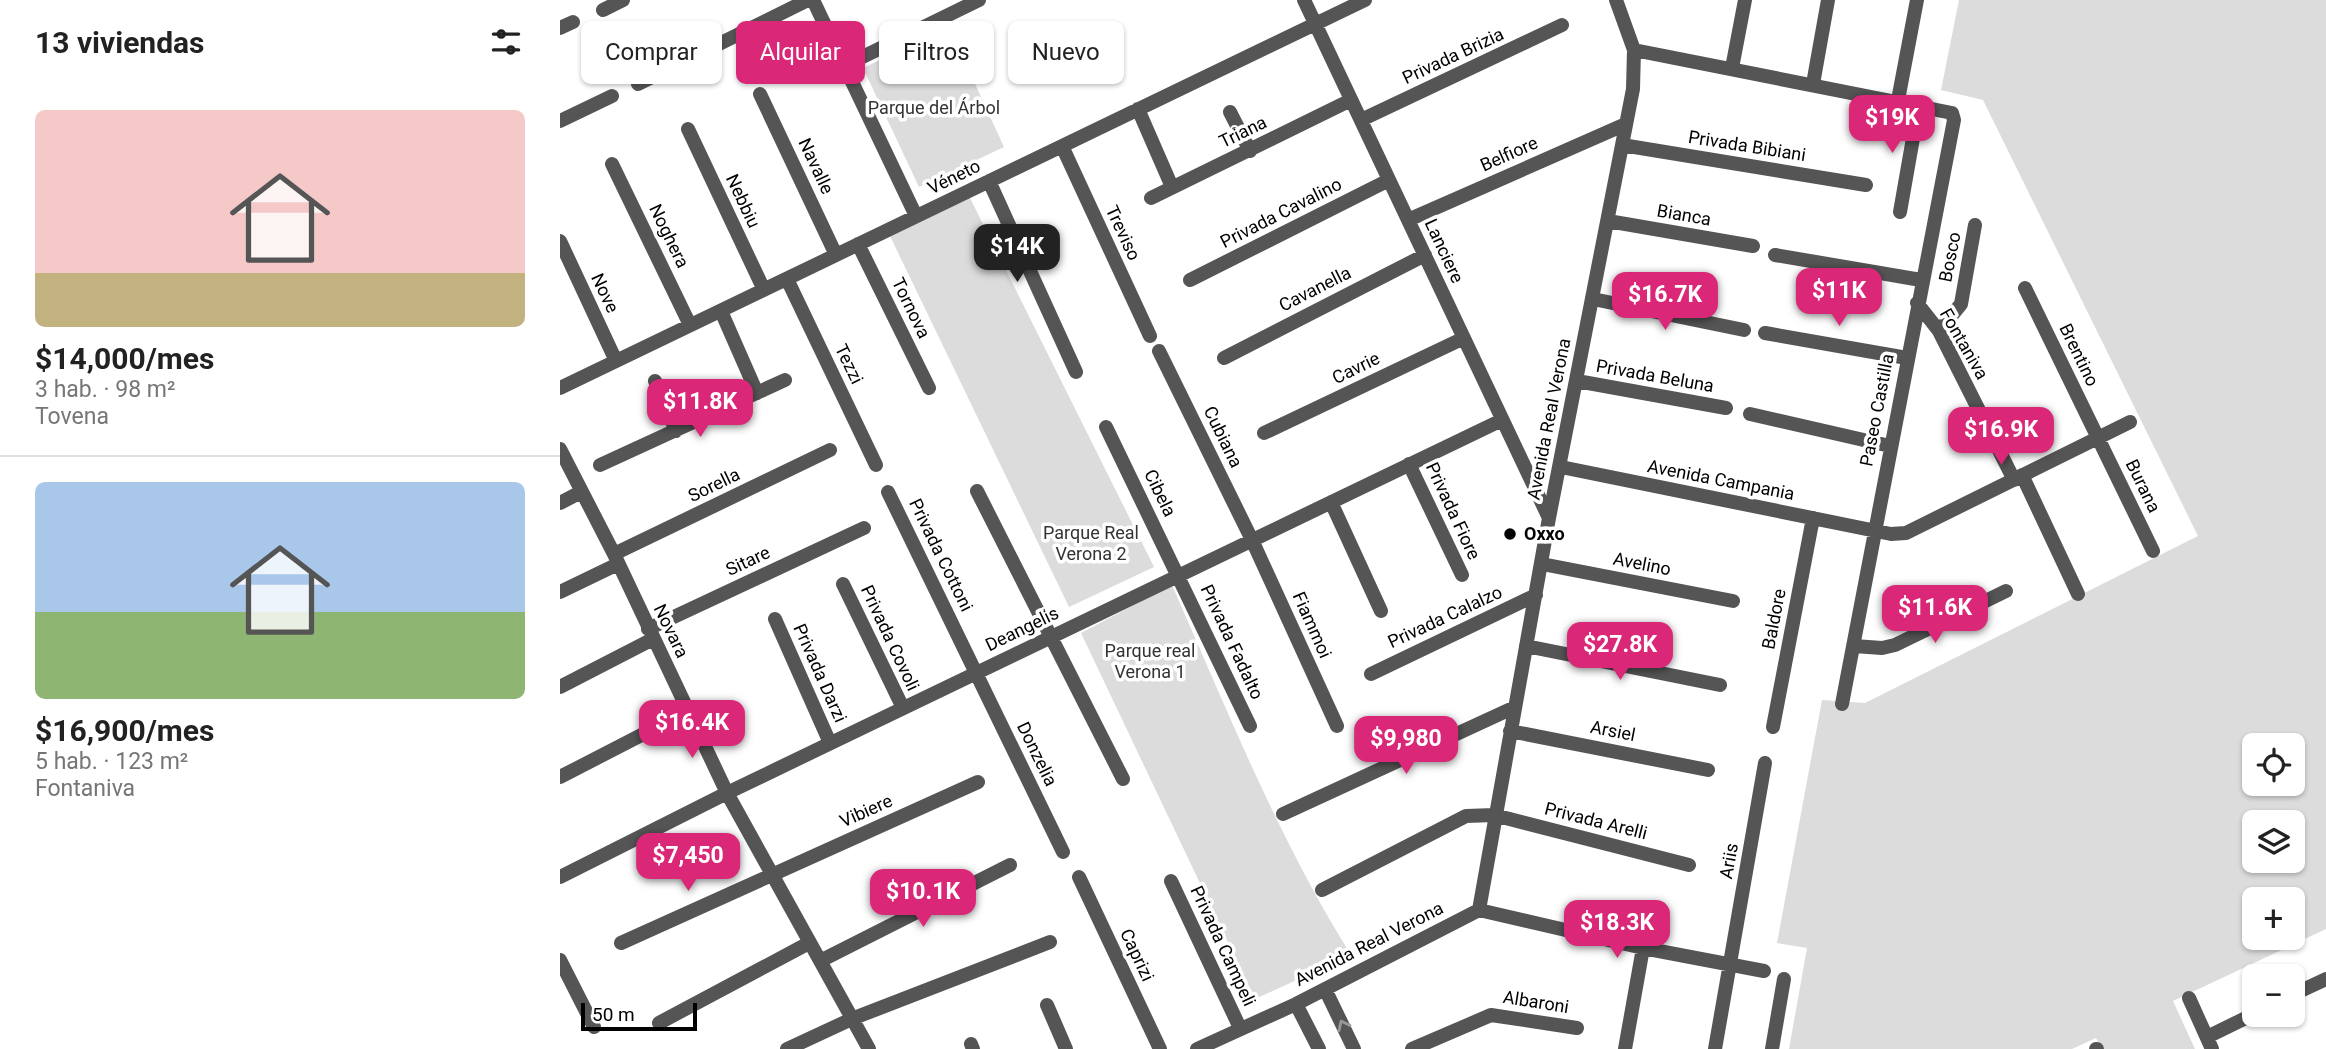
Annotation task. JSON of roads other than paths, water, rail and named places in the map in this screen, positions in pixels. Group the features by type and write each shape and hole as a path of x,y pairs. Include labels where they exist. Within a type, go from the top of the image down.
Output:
{"street":[{"path":"603,10 623,0"},
{"path":"722,43 810,0 821,21"},
{"path":"865,56 979,0"},
{"name":"Lanciere","path":"1304,0 1549,518"},
{"name":"Véneto","path":"560,388 1365,0"},
{"name":"Avenida Real Verona","path":"1197,1049 1325,989 1479,909 1549,518 1633,89 1634,50 1616,0"},
{"path":"1732,68 1745,0"},
{"path":"1813,84 1829,0"},
{"path":"1898,100 1917,0"},
{"name":"Privada Brizia","path":"1361,120 1562,25"},
{"name":"Paseo Castilla","path":"1634,50 1919,104 1952,113 1954,120 1921,280 1842,704"},
{"path":"853,84 916,216"},
{"name":"Navalle","path":"760,94 836,255"},
{"path":"560,121 612,96"},
{"name":"Triana","path":"1151,198 1351,100"},
{"path":"1900,212 1919,104"},
{"path":"1138,110 1172,187"},
{"path":"1230,112 1250,150"},
{"name":"Belfiore","path":"1408,220 1626,124"},
{"name":"Nebbiu","path":"688,129 764,290"},
{"name":"Privada Bibiani","path":"1622,145 1866,185"},
{"name":"Treviso","path":"1062,146 1150,336"},
{"name":"Noghera","path":"612,164 690,325"},
{"name":"Privada Cavalino","path":"1190,281 1389,180"},
{"path":"989,181 1076,372"},
{"name":"Bianca","path":"1608,221 1753,246"},
{"name":"Bosco","path":"1939,331 1961,304 1975,225"},
{"name":"Nove","path":"560,241 616,361"},
{"name":"Tornova","path":"858,244 929,388"},
{"name":"Cavanella","path":"1224,358 1425,255"},
{"path":"1774,255 1921,280"},
{"name":"Tezzi","path":"786,279 876,465"},
{"name":"Brentino","path":"2025,288 2098,438"},
{"path":"1593,299 1744,330"},
{"name":"Fontaniva","path":"1917,303 1939,331 2078,594"},
{"path":"721,310 757,393"},
{"path":"1765,333 1907,358"},
{"name":"Cavrie","path":"1265,433 1464,338"},
{"name":"Cubiana","path":"1159,351 1252,540"},
{"path":"600,466 785,380"},
{"path":"655,381 676,431"},
{"name":"Privada Beluna","path":"1577,381 1726,408"},
{"path":"1750,414 1890,446"},
{"name":"Deangelis","path":"560,877 727,793 1502,419"},
{"name":"Avenida Campania","path":"1561,467 1874,531 1906,533 2130,422"},
{"name":"Cibela","path":"1106,428 1179,575"},
{"name":"Burana","path":"2098,438 2153,551"},
{"name":"Novara","path":"560,449 616,559 727,793 770,875 854,1018 869,1049"},
{"name":"Sorella","path":"560,592 616,559 830,450"},
{"name":"Privada Fiore","path":"1409,464 1462,575"},
{"path":"977,491 1124,779"},
{"path":"560,503 581,492"},
{"name":"Privada Cottoni","path":"888,492 977,672"},
{"path":"1331,502 1381,611"},
{"name":"Baldore","path":"1773,727 1813,518"},
{"name":"Sitare","path":"560,687 650,634 864,528"},
{"name":"Fiammoi","path":"1252,540 1337,726"},
{"name":"Avelino","path":"1542,564 1734,601"},
{"name":"Privada Fadalto","path":"1179,575 1251,726"},
{"name":"Privada Covoli","path":"844,584 903,708"},
{"path":"1854,646 1882,648 1895,645 2006,590"},
{"name":"Privada Calalzo","path":"1371,674 1536,595"},
{"name":"Privada Darzi","path":"775,619 830,743"},
{"path":"1526,646 1720,685"},
{"name":"Donzelia","path":"977,672 1063,852"},
{"path":"1283,814 1514,707"},
{"path":"560,777 688,710"},
{"name":"Arsiel","path":"1510,731 1708,770"},
{"name":"Ariis","path":"1715,1049 1765,763"},
{"name":"Vibiere","path":"621,943 978,782"},
{"path":"1322,890 1465,816 1494,815"},
{"name":"Privada Arelli","path":"1494,815 1689,865"},
{"path":"820,961 1010,865"},
{"name":"Caprizi","path":"1079,877 1160,1049"},
{"name":"Privada Campeli","path":"1171,881 1240,1028"},
{"path":"1479,909 1643,948 1764,971"},
{"path":"787,1049 854,1018 1050,942"},
{"path":"659,1023 809,943"},
{"path":"1625,1049 1643,948"},
{"path":"560,960 594,1027"},
{"path":"1772,1049 1784,979"},
{"path":"2305,989 2326,979"},
{"path":"1325,989 1354,1049"},
{"path":"2189,998 2210,1043 2242,1022"},
{"path":"1296,1003 1319,1049"},
{"path":"1047,1005 1066,1049"},
{"name":"Albaroni","path":"1412,1049 1491,1015 1577,1028"}],"place":[{"name":"Oxxo","path":"1510,534"}],"park label":[{"name":"Parque del Árbol","path":"934,108"},
{"name":"Parque Real Verona 2","path":"1091,543"},
{"name":"Parque real Verona 1","path":"1150,661"}]}
